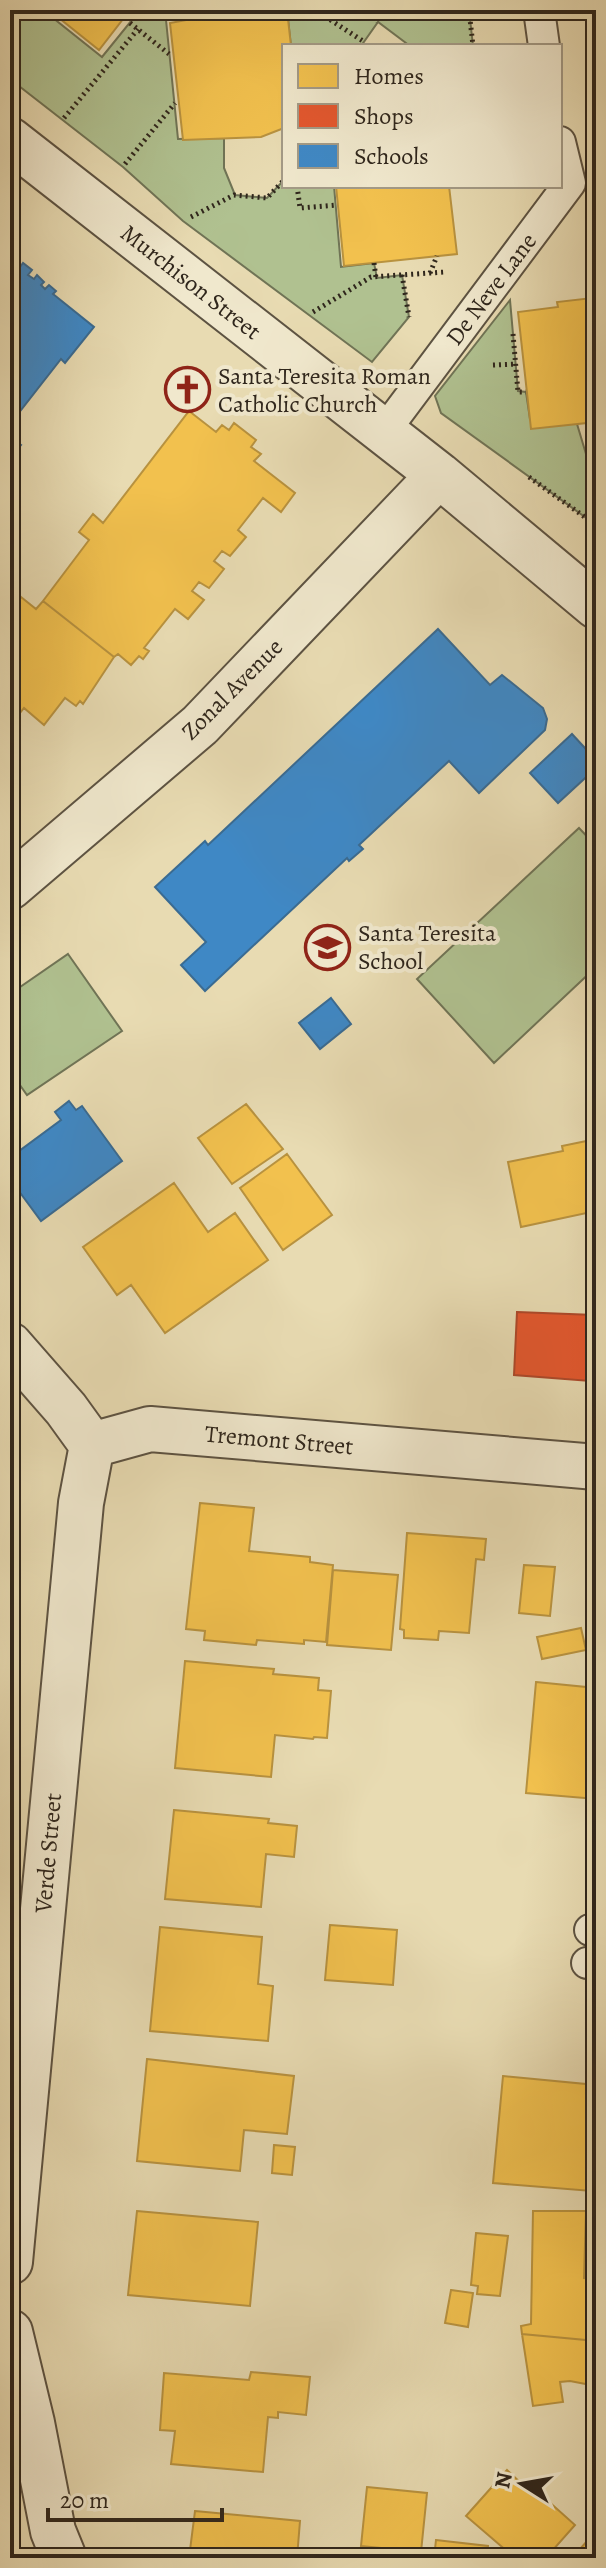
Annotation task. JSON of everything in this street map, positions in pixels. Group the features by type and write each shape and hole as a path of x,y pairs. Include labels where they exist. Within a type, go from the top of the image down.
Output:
{"street":[{"name":"Murchison Street","path":"10,140 439,475 596,606"},
{"name":"Zonal Avenue","path":"10,887 200,725 439,475"},
{"path":"10,1345 66,1409 92,1445"},
{"name":"Tremont Street","path":"92,1445 150,1429 596,1467"},
{"name":"Verde Street","path":"10,2262 81,1503 92,1445"},
{"path":"10,2332 53,2531 64,2558"}],"lane":[{"path":"539,10 544,44"},
{"name":"De Neve Lane","path":"383,433 583,185 562,146"}],"path":[{"path":"315,10 363,41"},
{"path":"376,10 378,22"},
{"path":"469,10 473,44"},
{"path":"130,23 169,54"},
{"path":"62,120 138,29"},
{"path":"123,167 175,103"},
{"path":"183,221 234,195 267,198 282,182"},
{"path":"297,188 300,208 337,205"},
{"path":"430,273 437,256"},
{"path":"374,263 376,278"},
{"path":"309,314 371,277 446,272"},
{"path":"402,275 409,317"}],"green space":[{"path":"10,10 43,10 102,57 140,10 208,10 208,16 166,20 178,139 224,138 224,168 235,195 267,198 282,182 282,188 334,188 341,267 374,263 377,278 402,275 409,317 372,362 183,221 123,167 10,79"},
{"path":"287,10 469,10 473,44 407,44 378,22 362,44 291,44"},
{"path":"510,300 518,391 526,392 530,419 577,424 586,454 596,453 596,525 441,413 435,396"},
{"path":"579,828 596,846 596,967 494,1063 417,979"},
{"path":"68,954 122,1031 27,1095 10,1071 10,994"}],"building: Homes":[{"path":"49,10 130,10 99,50"},
{"path":"287,10 291,44 282,44 282,129 261,137 183,140 170,23 208,16"},
{"path":"336,188 449,188 457,254 344,266"},
{"path":"592,298 596,303 596,422 531,429 518,312 558,307 557,302"},
{"path":"189,411 216,432 222,425 229,430 234,423 256,440 251,447 261,454 254,461 295,493 281,512 263,498 238,530 246,537 230,556 222,551 214,561 224,569 209,588 199,582 192,591 204,600 188,619 175,609 144,648 149,651 143,659 139,656 131,665 118,654 114,657 43,601 89,540 79,532 93,514 103,523"},
{"path":"21,597 36,609 43,601 114,657 83,704 80,701 76,706 65,698 44,725 24,708 16,718 10,714 10,599 17,602"},
{"path":"246,1104 283,1149 232,1184 198,1138"},
{"path":"596,1139 596,1211 521,1227 508,1162 563,1151 562,1146"},
{"path":"287,1154 332,1215 283,1250 240,1188"},
{"path":"174,1183 208,1232 235,1213 268,1260 165,1333 131,1285 117,1295 83,1247"},
{"path":"200,1503 254,1508 249,1551 310,1557 310,1562 333,1565 326,1642 304,1640 304,1644 257,1640 256,1645 204,1640 205,1631 186,1629"},
{"path":"407,1533 486,1539 484,1560 476,1559 469,1633 439,1631 438,1640 404,1638 404,1630 400,1629"},
{"path":"524,1565 555,1567 550,1616 519,1613"},
{"path":"333,1570 398,1575 391,1650 327,1645"},
{"path":"581,1628 586,1650 542,1659 537,1637"},
{"path":"185,1661 274,1669 273,1674 319,1678 318,1690 331,1691 327,1738 275,1735 271,1777 175,1768"},
{"path":"536,1682 596,1688 596,1799 526,1793"},
{"path":"174,1810 269,1819 268,1823 297,1826 294,1857 266,1854 261,1907 165,1899"},
{"path":"330,1925 397,1930 393,1985 325,1980"},
{"path":"160,1927 262,1937 258,1984 273,1986 268,2041 150,2031"},
{"path":"147,2059 294,2076 287,2134 244,2130 240,2171 137,2161"},
{"path":"503,2076 596,2085 596,2185 592,2191 493,2183"},
{"path":"274,2145 295,2147 292,2175 272,2173"},
{"path":"137,2211 258,2222 250,2306 128,2295"},
{"path":"533,2211 586,2211 584,2278 596,2279 596,2341 522,2334 521,2326 531,2324"},
{"path":"476,2233 508,2236 500,2296 477,2294 478,2286 471,2285"},
{"path":"590,2239 596,2240 596,2269 587,2267"},
{"path":"451,2290 473,2293 468,2327 445,2323"},
{"path":"522,2334 596,2341 596,2386 560,2382 563,2402 533,2406"},
{"path":"251,2372 310,2377 306,2415 278,2412 278,2418 268,2417 263,2472 171,2464 175,2431 160,2430 164,2373 249,2380"},
{"path":"507,2470 525,2487 528,2483 575,2525 552,2551 560,2558 515,2558 466,2516"},
{"path":"367,2487 427,2493 421,2552 361,2546"},
{"path":"195,2511 300,2521 297,2558 189,2558"},
{"path":"596,2531 596,2558 572,2558"},
{"path":"436,2540 488,2546 487,2558 434,2558"}],"building: Shops":[{"path":"517,1312 594,1315 596,1362 592,1362 590,1381 514,1375"}],"building: Schools":[{"path":"10,260 20,267 23,263 32,270 28,275 34,279 37,275 44,282 41,285 45,289 49,285 56,291 53,294 94,327 65,363 61,359 10,424"},
{"path":"10,437 21,445 10,459"},
{"path":"438,629 490,685 502,675 543,708 547,719 545,730 479,793 449,761 359,845 363,849 349,861 347,858 205,991 181,965 206,942 155,887 205,841 208,845"},
{"path":"572,734 596,760 596,768 558,803 530,773"},
{"path":"331,998 351,1024 320,1049 299,1023"},
{"path":"69,1101 76,1110 82,1106 122,1161 41,1221 10,1179 10,1145 13,1143 19,1151 61,1120 55,1112"}],"place":[{"name":"Santa Teresita Roman Catholic Church","path":"187,390"},
{"name":"Santa Teresita School","path":"327,947"}]}
